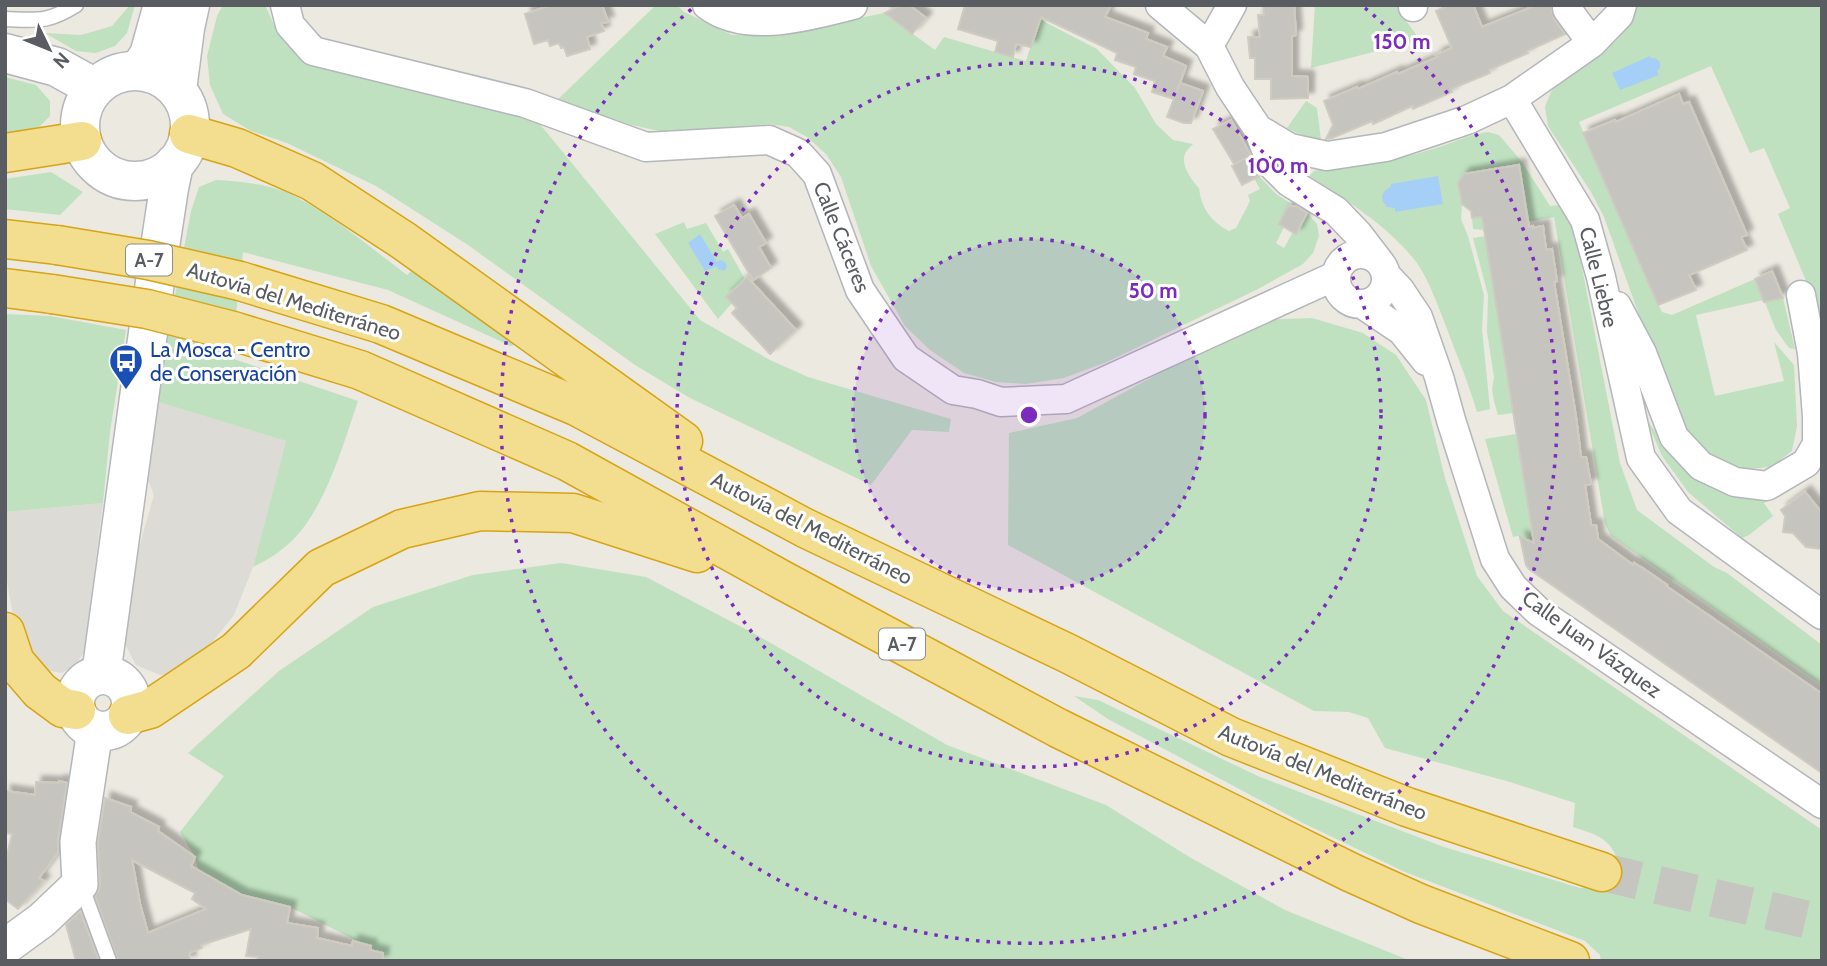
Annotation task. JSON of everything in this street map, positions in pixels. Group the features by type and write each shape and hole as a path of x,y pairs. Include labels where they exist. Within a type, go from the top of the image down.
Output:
{"highway":[{"path":"5,153 82,141"},
{"path":"182,149 237,148 312,181 404,241 805,528"},
{"name":"Autovía del Mediterráneo","path":"5,239 148,260 240,281 381,324 576,406 805,528 1069,654 1231,737 1407,807 1602,872"},
{"name":"A-7","path":"5,288 147,309 233,331 360,370 567,461 1058,728 1352,873 1421,904 1570,961"},
{"path":"5,632 15,662 40,691 63,708 100,718 150,709 236,651 321,568 402,529 480,511 573,513 782,580"}],"main road":[{"path":"151,5 155,79"},
{"path":"155,79 149,55 163,5"},
{"path":"155,79 167,58 173,5"},
{"path":"155,79 185,28 190,5"},
{"path":"5,53 57,67 95,88"},
{"path":"100,718 131,706 126,687 111,676 101,675 169,188 182,149 190,119 186,104 155,79 120,73 95,88 84,103 80,122 82,141 88,156 99,168 113,176 145,180 160,174 182,149"},
{"path":"113,176 132,198 158,260"}],"street":[{"name":"Calle Cáceres","path":"285,5 290,25 313,51 525,103 646,147 769,140 798,153 817,174 860,290 906,358 953,390 1001,402 1066,399 1337,271 1344,259 1351,255 1359,253 1376,257 1384,269"},
{"path":"707,5 733,19 762,21 798,19 853,5"},
{"path":"1160,5 1209,46 1230,87 1258,129 1272,165 1289,182 1336,211 1358,234 1384,269 1383,291 1370,303 1356,303 1339,292 1335,231 1318,201"},
{"path":"1209,46 1231,5"},
{"path":"1567,5 1567,9 1592,43"},
{"path":"1258,129 1290,148 1327,156 1386,147 1467,120 1512,99 1592,43 1619,15 1622,5"},
{"name":"Calle Liebre","path":"1512,99 1585,219 1601,277 1641,458 1679,511 1822,615"},
{"name":"Calle Juan Vázquez","path":"1384,269 1418,317 1495,559 1513,587 1539,612 1822,804"},
{"path":"1601,277 1642,353 1674,437 1701,466 1735,482 1767,486 1806,463 1816,444 1817,416 1812,354 1801,295"},
{"name":"Calle Cáceres","path":"1263,308 1333,302 1356,303"},
{"name":"Calle Juan Vázquez","path":"1356,303 1402,331 1439,377"},
{"path":"5,947 42,920 80,884 78,842 100,718"}],"lane":[{"path":"5,17 16,5"},
{"path":"5,17 47,20 76,5"},
{"path":"80,884 108,961"}],"shaded area":[{"path":"155,401 286,441 253,567 234,615 194,665 182,673 160,675 136,665 124,642 136,558 154,495 145,473"},
{"path":"103,503 84,653 73,667 61,673 47,670 35,659 14,622 5,569 5,512"}],"green space":[{"path":"130,5 135,5 127,33 115,46 96,53 76,51 45,33 81,35 112,26"},
{"path":"223,5 265,5 274,25 291,45 539,123 700,320 770,360 808,377 951,419 949,432 912,430 871,485 690,398 635,365 468,245 376,186 287,143 251,131 223,114 210,85 207,56 217,16"},
{"path":"656,5 677,5 684,12 732,35 783,34 884,13 935,50 944,37 1026,61 1039,19 1097,49 1135,88 1156,124 1173,140 1193,144 1185,154 1185,167 1199,188 1208,214 1217,223 1229,231 1236,228 1250,201 1248,195 1260,189 1254,178 1259,176 1276,194 1290,203 1279,224 1284,227 1276,243 1284,248 1307,213 1317,224 1319,236 1313,253 1303,264 1258,289 1107,362 1064,378 1026,384 996,382 964,373 930,350 905,326 871,266 841,177 826,154 807,137 789,127 769,124 664,132 632,125 556,101"},
{"path":"1315,5 1403,5 1404,18 1420,40 1311,68"},
{"path":"1638,5 1822,5 1822,338 1815,302 1778,214 1790,208 1764,148 1750,153 1711,66 1579,122 1662,312 1672,315 1755,279 1759,289 1776,299 1783,298 1795,349 1789,348 1776,330 1764,300 1696,315 1715,396 1784,381 1774,342 1794,365 1797,426 1792,451 1771,467 1748,469 1716,463 1677,421 1604,217 1548,126 1545,107 1551,92 1617,40 1630,24"},
{"path":"5,77 36,85 50,101 50,116 36,130 5,134"},
{"path":"1306,101 1317,108 1321,140 1287,128"},
{"path":"1488,132 1499,135 1522,162 1550,206 1559,205 1570,219 1577,242 1620,463 1637,510 1714,567 1727,573 1822,645 1822,685 1611,536 1605,524 1554,217 1484,230 1473,229 1472,218 1526,210 1519,165 1464,174 1458,183 1462,204 1461,219 1484,295 1482,329 1490,409 1477,412 1435,299 1417,263 1381,226 1309,176 1321,169 1365,165 1408,156"},
{"path":"51,172 83,192 60,215 5,209 5,179"},
{"path":"216,180 268,187 288,193 311,205 407,275 416,267 517,344 511,346 388,290 243,252 231,358 358,401 329,482 308,521 296,537 281,550 253,567 286,441 155,401 191,211 199,187"},
{"path":"684,222 687,229 706,223 723,252 728,249 750,288 726,297 732,303 718,319 655,234"},
{"path":"1485,236 1513,413 1498,415 1492,389 1494,377 1487,332 1488,295 1473,238"},
{"path":"5,314 50,316 126,330 110,432 103,503 5,512"},
{"path":"1312,318 1363,333 1396,355 1426,400 1445,478 1477,576 1503,611 1822,830 1822,961 1601,961 1600,955 1585,941 1405,872 1303,823 1108,719 1074,696 1098,700 1260,777 1444,847 1580,888 1604,883 1612,877 1619,865 1616,856 1608,843 1596,835 1573,827 1575,803 1385,748 1368,718 1349,712 1314,711 1008,545 1009,433 1077,418 1257,320"},
{"path":"1646,419 1677,460 1709,486 1746,494 1785,489 1764,503 1773,516 1742,538 1688,492 1662,456"},
{"path":"1516,434 1534,543 1518,536 1513,537 1485,439"},
{"path":"561,563 646,577 755,634 947,745 1106,805 1191,858 1285,910 1411,961 368,961 370,945 290,907 242,896 198,870 195,857 180,832 224,776 188,753 279,671 373,607 473,575"}],"water":[{"path":"1650,56 1660,62 1657,71 1659,75 1620,90 1612,73"},
{"path":"1438,176 1443,204 1395,212 1395,208 1387,207 1383,201 1383,193 1391,184"},
{"path":"700,234 717,262 725,262 727,267 724,271 716,266 705,271 688,243"}],"building":[{"path":"552,5 602,5 608,22 601,23 604,31 587,37 590,49 567,56 564,47 561,48 559,43 550,46 548,40 534,44 525,14"},
{"path":"901,5 909,5 926,18 912,34 885,13"},
{"path":"965,5 1111,5 1105,17 1148,33 1146,39 1167,47 1163,56 1186,66 1174,99 1152,92 1155,81 1134,74 1136,67 1115,60 1117,53 1041,17 1031,47 1016,44 1013,57 995,52 998,41 958,29"},
{"path":"1263,5 1294,5 1296,35 1292,36 1292,76 1308,77 1308,98 1271,99 1271,79 1255,79 1255,58 1250,58 1248,37 1260,37 1258,15 1264,15"},
{"path":"1449,5 1473,5 1482,27 1537,5 1550,5 1554,19 1565,34 1489,70 1490,73 1451,89 1452,92 1373,124 1372,121 1326,139 1333,125 1324,101 1397,72 1398,74 1452,48 1436,11"},
{"path":"1180,83 1203,91 1191,123 1167,117"},
{"path":"1679,94 1683,104 1689,102 1747,235 1741,237 1747,250 1689,275 1696,290 1658,305 1583,133 1615,120 1616,122"},
{"path":"1231,120 1259,176 1242,185 1232,166 1246,158 1234,164 1213,129"},
{"path":"1519,165 1529,227 1543,226 1546,250 1552,249 1557,281 1554,282 1581,457 1586,457 1591,484 1585,485 1591,525 1596,525 1598,539 1633,565 1634,563 1644,569 1822,694 1822,773 1526,565 1520,537 1534,543 1482,217 1472,218 1471,211 1462,204 1458,183 1464,174"},
{"path":"734,205 742,218 749,214 766,243 759,247 771,268 753,280 715,216"},
{"path":"1288,206 1296,206 1307,213 1296,234 1279,224"},
{"path":"1772,271 1783,298 1764,302 1755,279"},
{"path":"747,277 796,330 770,354 732,313 737,308 726,297"},
{"path":"1805,492 1822,513 1822,549 1806,547 1793,533 1783,532 1785,516 1781,510"},
{"path":"36,782 67,783 58,852 39,878 44,881 18,909 5,899 5,864 12,834 5,833 5,791 35,795"},
{"path":"105,798 131,807 130,812 159,827 158,831 195,857 191,866 242,895 290,907 287,923 318,928 317,938 352,946 353,941 371,946 370,950 383,953 382,961 257,961 258,957 246,956 251,929 201,945 202,948 189,953 190,961 118,961 95,896 100,884 98,843","holes":["132,860 195,893 192,899 206,909 148,933"]},
{"path":"80,911 99,961 76,961 66,925"}],"tunnel":[{"path":"1602,872 1822,923"}],"place":[{"name":"La Mosca - Centro de Conservación","path":"126,391"}]}
